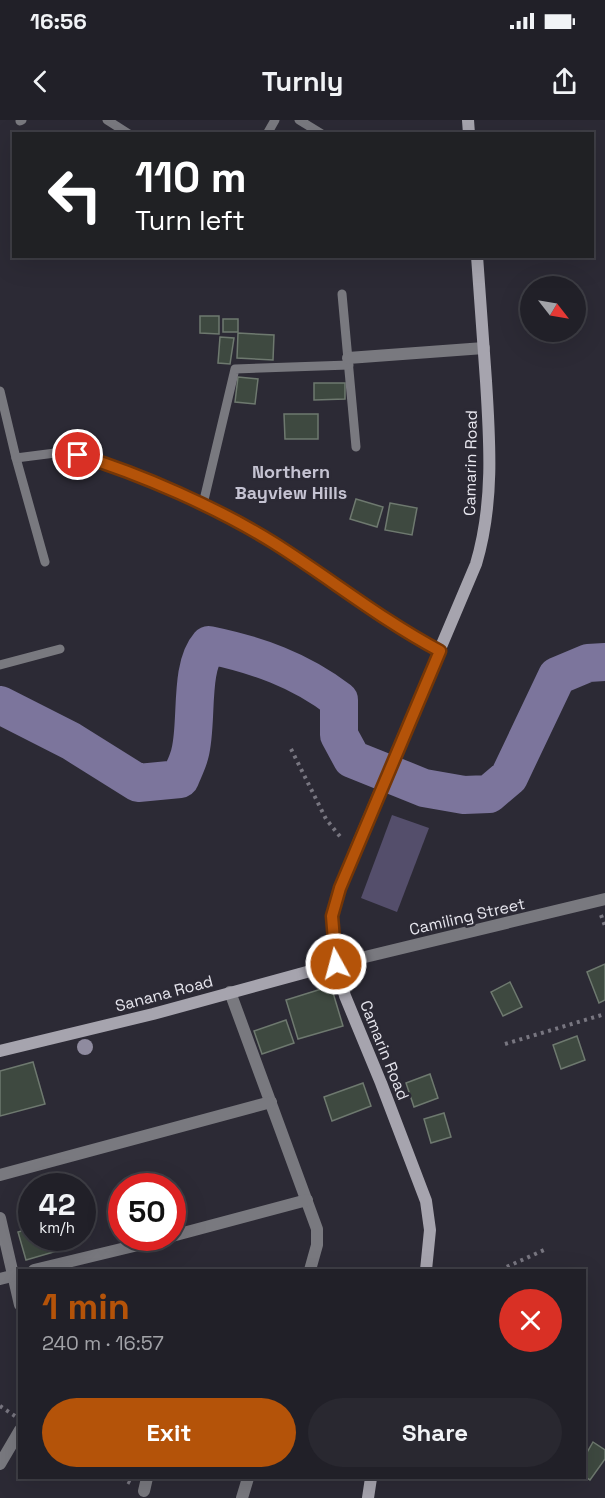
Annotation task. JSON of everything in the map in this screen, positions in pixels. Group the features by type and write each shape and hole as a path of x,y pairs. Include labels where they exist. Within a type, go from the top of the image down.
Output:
{"main road":[{"name":"Camarin Road","path":"426,1269 430,1230 426,1201 386,1094 345,996 336,964 332,916 355,850 476,564 486,524 490,445 477,258"},
{"name":"Sanana Road","path":"0,1051 153,1014 336,964"},
{"path":"368,1498 371,1479"}],"street":[{"path":"349,362 484,348"},
{"name":"Camiling Street","path":"336,964 605,899"},
{"path":"230,992 317,1229 317,1245 310,1269"},
{"path":"0,1175 271,1102"},
{"path":"186,1232 307,1200"},
{"path":"0,1218 18,1290"},
{"path":"37,1269 113,1251"},
{"path":"0,1279 16,1275"},
{"path":"0,1464 18,1433"},
{"path":"144,1491 147,1479"},
{"path":"242,1498 248,1479"}],"lane":[{"path":"106,120 126,132"},
{"path":"299,120 319,132"},
{"path":"342,294 356,447"},
{"path":"203,504 235,369 349,362"},
{"path":"0,391 45,562"},
{"path":"16,458 63,452 78,455 203,504 275,544 373,613 440,651"},
{"path":"0,665 60,649"}],"path":[{"path":"291,749 326,819 337,834 355,850"},
{"path":"505,1044 605,1014"},
{"path":"502,1269 544,1250"},
{"path":"0,1406 18,1418"}],"shaded area":[{"path":"392,815 429,828 397,912 361,898"}],"building":[{"path":"200,316 219,316 219,334 200,333"},
{"path":"223,319 238,319 238,332 223,332"},
{"path":"238,333 274,335 273,360 237,358"},
{"path":"220,337 234,338 230,364 218,363"},
{"path":"238,377 258,379 255,404 235,402"},
{"path":"314,383 345,383 345,399 314,400"},
{"path":"284,414 318,414 318,439 285,439"},
{"path":"356,499 383,507 377,527 350,519"},
{"path":"390,503 417,508 412,535 385,530"},
{"path":"605,964 605,1000 599,1003 587,972"},
{"path":"510,982 522,1007 503,1016 491,992"},
{"path":"331,986 343,1026 298,1039 286,1000"},
{"path":"286,1020 294,1043 262,1054 254,1031"},
{"path":"577,1036 585,1060 561,1069 553,1045"},
{"path":"33,1062 45,1104 0,1116 0,1071"},
{"path":"430,1074 438,1098 414,1107 406,1083"},
{"path":"363,1083 371,1106 332,1121 324,1097"},
{"path":"444,1113 451,1137 431,1143 424,1119"},
{"path":"23,1251 57,1251 26,1260"},
{"path":"593,1442 605,1450 605,1459 590,1480 586,1478 586,1454"}],"waterway":[{"path":"0,705 71,741 138,783 180,779 189,756 192,740 199,667 209,645 277,665 309,680 339,700 339,735 352,759 424,788 464,795 489,794 509,777 557,676 588,663 605,662"}],"district":[{"name":"Northern Bayview Hills","path":"291,482"}],"route":[{"path":"78,455 203,504 246,527 275,544 373,613 440,651 340,888 332,916 336,964"}]}
